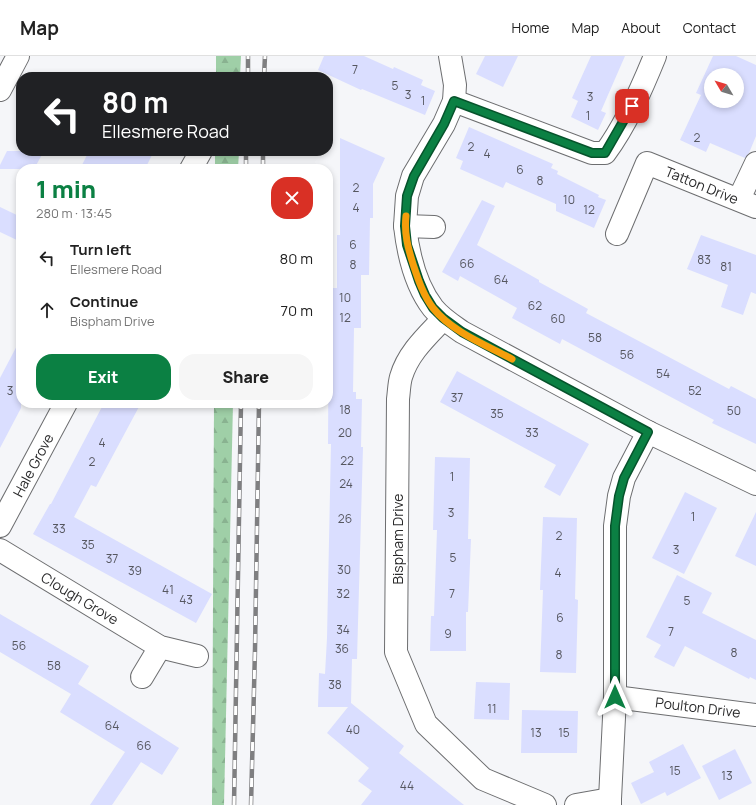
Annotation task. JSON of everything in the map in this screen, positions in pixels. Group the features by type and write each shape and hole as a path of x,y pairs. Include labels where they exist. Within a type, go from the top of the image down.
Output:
{"street":[{"path":"0,90 18,56"},
{"path":"450,56 455,85 454,101 444,124 414,176 407,196 405,226 407,245 419,281 433,308 443,318 462,332 648,432 756,484"},
{"path":"454,101 592,153 605,153 642,86 655,56"},
{"name":"Tatton Drive","path":"617,234 647,163 747,203"},
{"path":"747,203 756,163"},
{"path":"405,226 434,227"},
{"name":"Bispham Drive","path":"443,318 423,340 406,364 400,378 398,399 396,652 426,724 483,779 545,805"},
{"name":"Hale Grove","path":"0,526 63,408"},
{"path":"576,805 610,802 615,697 615,526 619,496 624,478 648,432"},
{"name":"Clough Grove","path":"0,550 160,647 198,656"},
{"path":"142,677 160,647"},
{"name":"Poulton Drive","path":"615,697 756,715"}],"green space":[{"path":"216,56 241,56 240,72 216,72"},
{"path":"215,156 239,156 238,164 215,164"},
{"path":"214,408 233,408 224,805 212,805"}],"building":[{"path":"324,56 364,56 423,80 421,85 435,91 425,115 362,89 361,90 333,77 333,72 322,72 318,70"},
{"path":"485,56 518,56 503,87 476,74"},
{"path":"591,56 625,56 601,111 606,113 598,130 571,117 578,101 572,98"},
{"path":"713,56 736,56 756,65 756,136 749,153 745,158 710,143 706,152 680,140 701,95 696,93 704,76 704,108 744,108 744,68 707,68"},
{"path":"469,127 553,164 551,168 558,171 557,174 606,200 594,228 556,211 556,204 506,182 503,188 460,169 463,161 456,158"},
{"path":"340,138 385,158 373,184 373,218 370,218 369,275 361,275 361,328 354,328 353,392 356,392 356,399 362,399 361,447 363,447 357,659 352,659 351,703 404,746 399,753 464,805 361,805 372,791 358,781 369,768 327,733 348,707 318,707 319,673 325,674 327,638 331,444 328,444 328,408 333,408 333,288 337,288 337,235 340,235"},
{"path":"7,151 16,151 16,156 41,156 37,164 16,164 16,169 0,169 0,165"},
{"path":"86,156 152,156 148,164 82,164"},
{"path":"482,200 495,206 477,245 588,309 586,313 729,389 731,386 756,399 756,444 712,423 714,420 562,339 560,344 512,318 517,308 460,276 458,281 442,272"},
{"path":"0,207 16,215 16,240 0,232"},
{"path":"701,235 756,255 756,294 751,292 743,315 721,307 728,285 687,269"},
{"path":"16,348 16,408 21,408 0,448 0,378"},
{"path":"457,371 589,444 560,496 544,487 556,465 440,402"},
{"path":"101,408 138,408 96,487 91,485 74,517 212,594 196,623 33,534 51,504"},
{"path":"435,457 470,458 468,539 471,539 468,612 466,612 466,651 430,651 431,616 434,616 437,530 433,530"},
{"path":"685,492 717,508 684,574 652,558"},
{"path":"756,512 756,566 735,556"},
{"path":"543,517 577,518 575,599 578,600 576,673 540,672 543,590 540,590"},
{"path":"677,575 712,593 702,613 756,640 756,680 750,677 749,679 685,646 674,667 654,657 661,645 646,637"},
{"path":"0,614 89,666 78,684 179,748 162,775 141,762 112,805 90,805 125,752 60,712 71,694 0,652"},
{"path":"476,682 510,683 509,720 474,719"},
{"path":"522,710 578,711 577,753 521,753"},
{"path":"683,744 701,778 667,796 665,792 641,804 631,783 654,772 649,762"},
{"path":"735,749 752,783 719,800 702,766"}],"railway":[{"path":"248,56 248,72"},
{"path":"264,72 265,56"},
{"path":"246,156 246,164"},
{"path":"263,156 263,164"},
{"path":"234,805 241,408"},
{"path":"251,805 259,408"}],"slow traffic":[{"path":"406,216 405,226 407,245 419,281 433,308 443,318 462,332 512,359"}],"route":[{"path":"615,697 615,526 619,496 624,478 648,432 462,332 443,318 433,308 419,281 407,245 405,226 407,196 414,176 444,124 454,101 592,153 605,153 632,106"}]}
